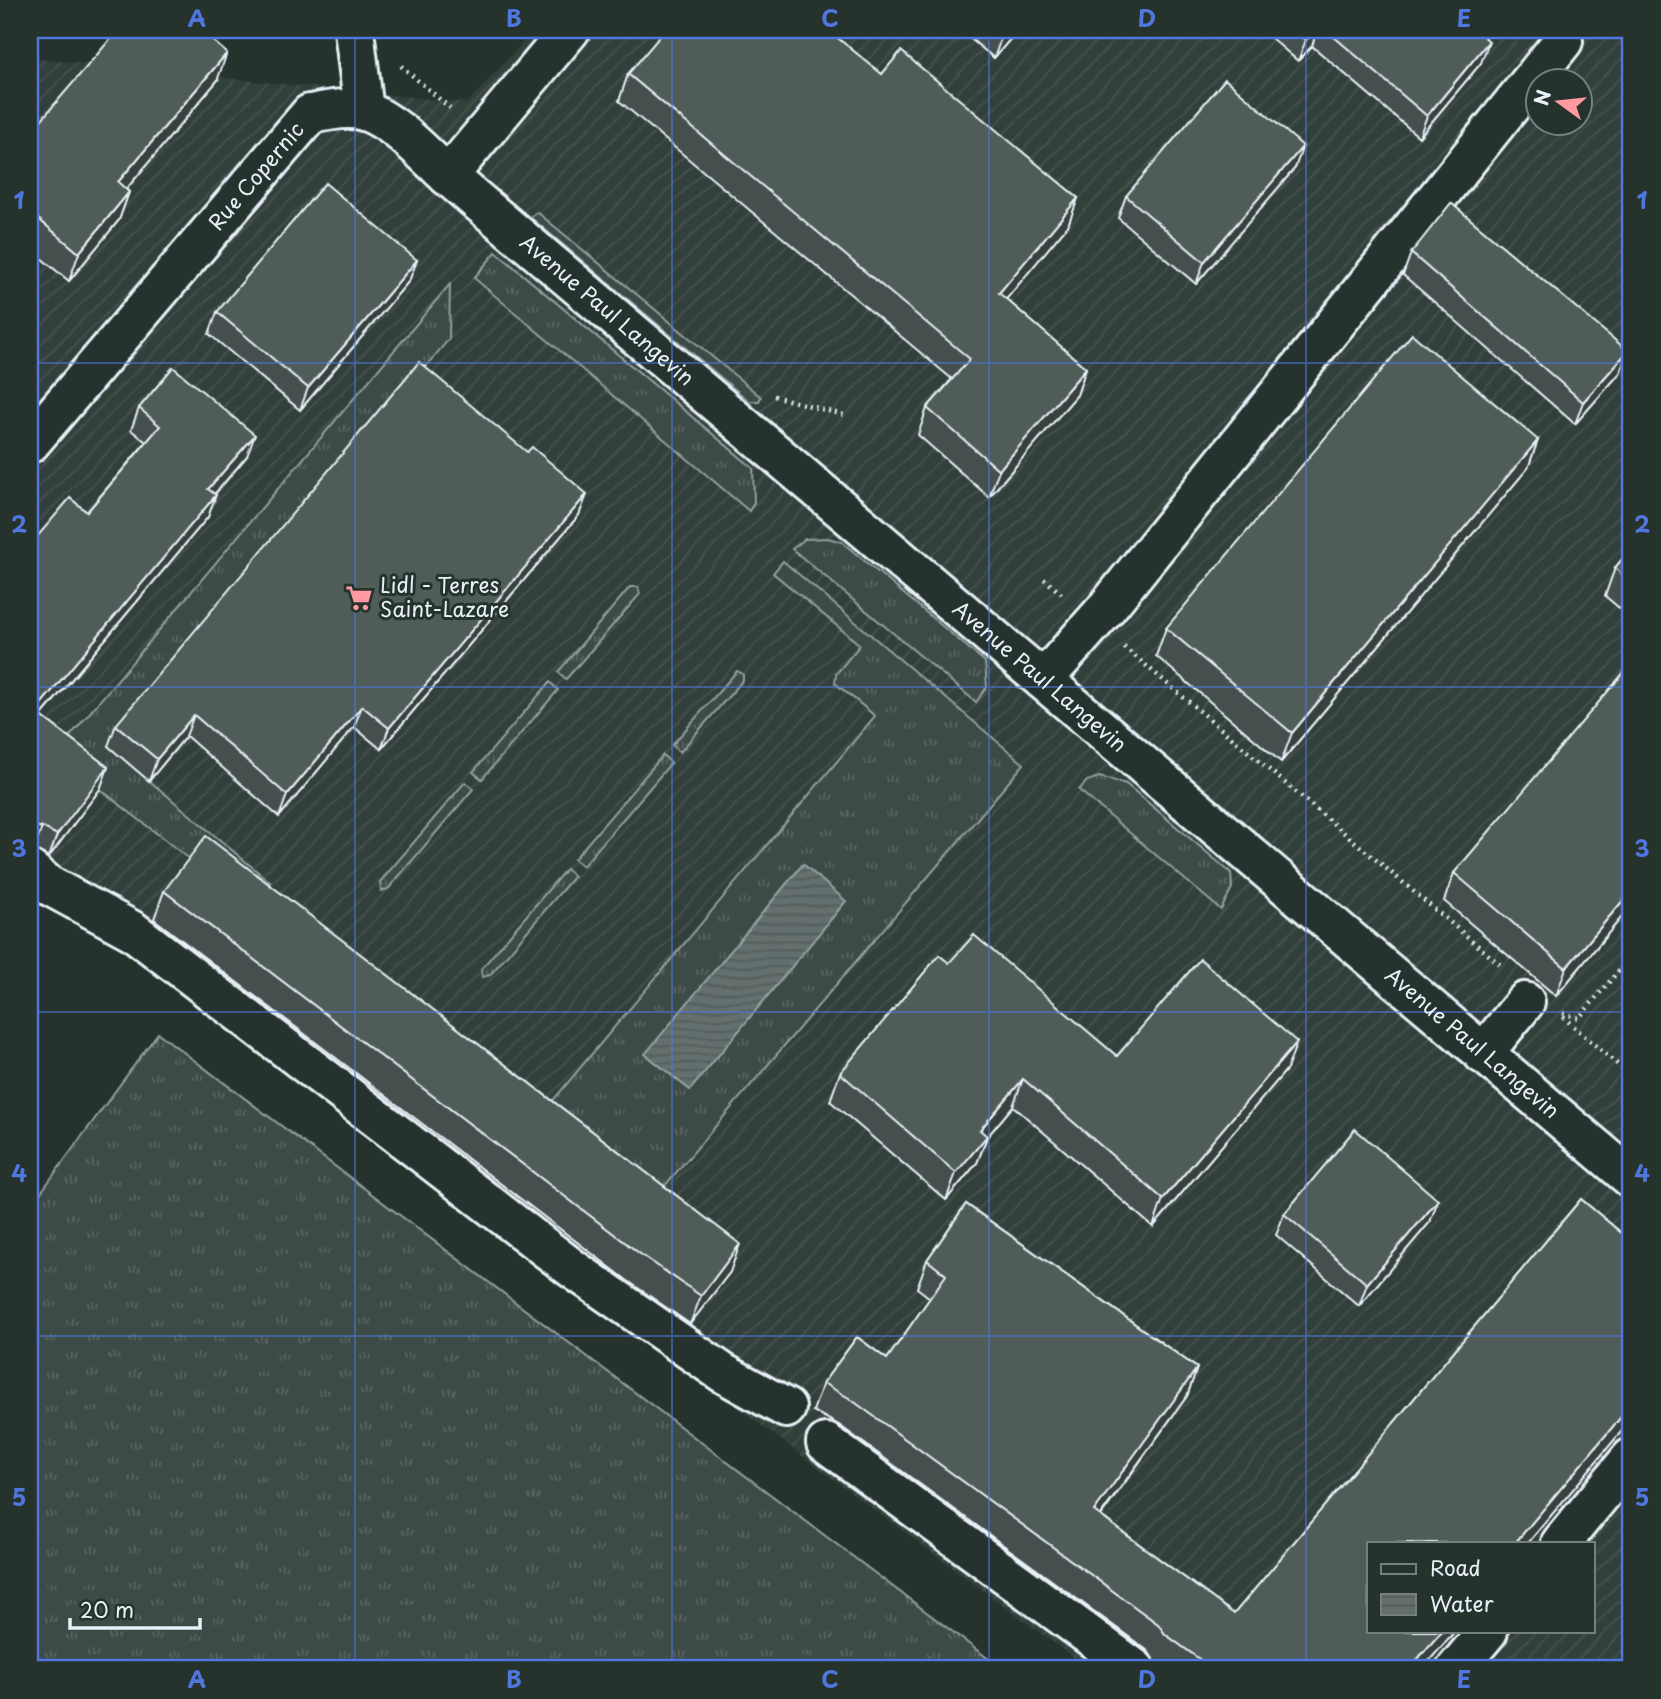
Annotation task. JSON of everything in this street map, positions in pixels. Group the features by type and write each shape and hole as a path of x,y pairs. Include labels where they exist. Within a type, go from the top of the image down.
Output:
{"street":[{"path":"354,30 364,111"},
{"path":"448,176 570,30"},
{"path":"1043,680 1095,622 1563,41"},
{"name":"Rue Copernic","path":"30,443 310,114 341,109 364,111 397,130 448,176"},
{"name":"Avenue Paul Langevin","path":"448,176 808,484 1631,1178"},
{"path":"30,870 48,885 133,931 573,1269 723,1373 786,1408"},
{"path":"1483,1054 1531,997"},
{"path":"826,1443 1135,1669"},
{"path":"1562,1542 1631,1458"},
{"path":"1456,1669 1487,1632"}],"path":[{"path":"396,63 447,104"},
{"path":"1044,579 1531,997 1631,1076"},
{"path":"1531,997 1579,1018 1631,956"}],"shaded area":[{"path":"534,30 1631,30 1631,1669 1089,1669 30,882 30,58 467,103"}],"green space":[{"path":"537,212 761,397 759,401 749,401 530,217"},
{"path":"496,252 753,468 754,503 749,511 474,278"},
{"path":"450,284 449,339 108,746 270,882 233,893 55,754"},
{"path":"828,538 842,542 985,662 987,687 976,702 792,549 805,539"},
{"path":"783,561 1024,764 646,1208 534,1123 875,716 835,683 836,674 860,645 773,573"},
{"path":"630,587 638,587 640,594 566,679 558,672"},
{"path":"737,671 743,674 743,680 680,752 672,745"},
{"path":"550,682 558,690 482,779 473,772"},
{"path":"663,755 671,763 583,866 574,859"},
{"path":"1099,777 1126,784 1231,873 1232,888 1221,910 1079,790 1087,781"},
{"path":"465,782 473,789 388,889 381,891 380,882"},
{"path":"566,869 574,876 490,975 482,977 481,969"},
{"path":"158,1033 1002,1669 30,1669 30,1207"}],"water":[{"path":"803,864 846,901 690,1090 645,1054"}],"building":[{"path":"118,30 200,30 227,53 118,182 129,192 79,253 30,212 30,133"},
{"path":"665,30 828,30 882,74 901,51 1078,198 999,293 1086,368 999,470 927,408 970,359 628,74"},
{"path":"1295,30 1315,30 1306,40"},
{"path":"1326,30 1476,30 1489,41 1427,116"},
{"path":"1225,79 1303,146 1204,262 1126,196"},
{"path":"325,183 417,260 308,388 217,312"},
{"path":"1451,203 1628,351 1583,402 1411,253"},
{"path":"1412,334 1538,440 1292,733 1166,628"},
{"name":"Lidl - Terres Saint-Lazare","path":"419,362 527,452 532,447 587,494 389,728 362,706 287,795 194,715 157,759 116,725"},
{"path":"173,367 255,435 208,489 216,495 35,711 108,767 57,835 30,823 30,545 70,498 87,512 160,426 139,408"},
{"path":"1631,548 1631,582 1615,568"},
{"path":"1631,664 1631,891 1566,968 1454,873"},
{"path":"206,836 740,1244 701,1296 639,1253 164,891"},
{"path":"974,935 1117,1056 1200,959 1297,1042 1163,1199 1023,1079 980,1130 987,1136 956,1173 840,1073 939,955 949,963"},
{"path":"1355,1129 1438,1200 1367,1284 1284,1214"},
{"path":"1581,1199 1631,1241 1631,1405 1516,1542 1367,1542 1367,1632 1441,1632 1409,1669 1213,1669 1165,1634 1158,1624 849,1398 823,1383 857,1337 887,1359 946,1275 927,1260 966,1204 1197,1368 1094,1511 1234,1614"}],"place":[{"name":"Lidl - Terres Saint-Lazare","path":"359,598"}]}
